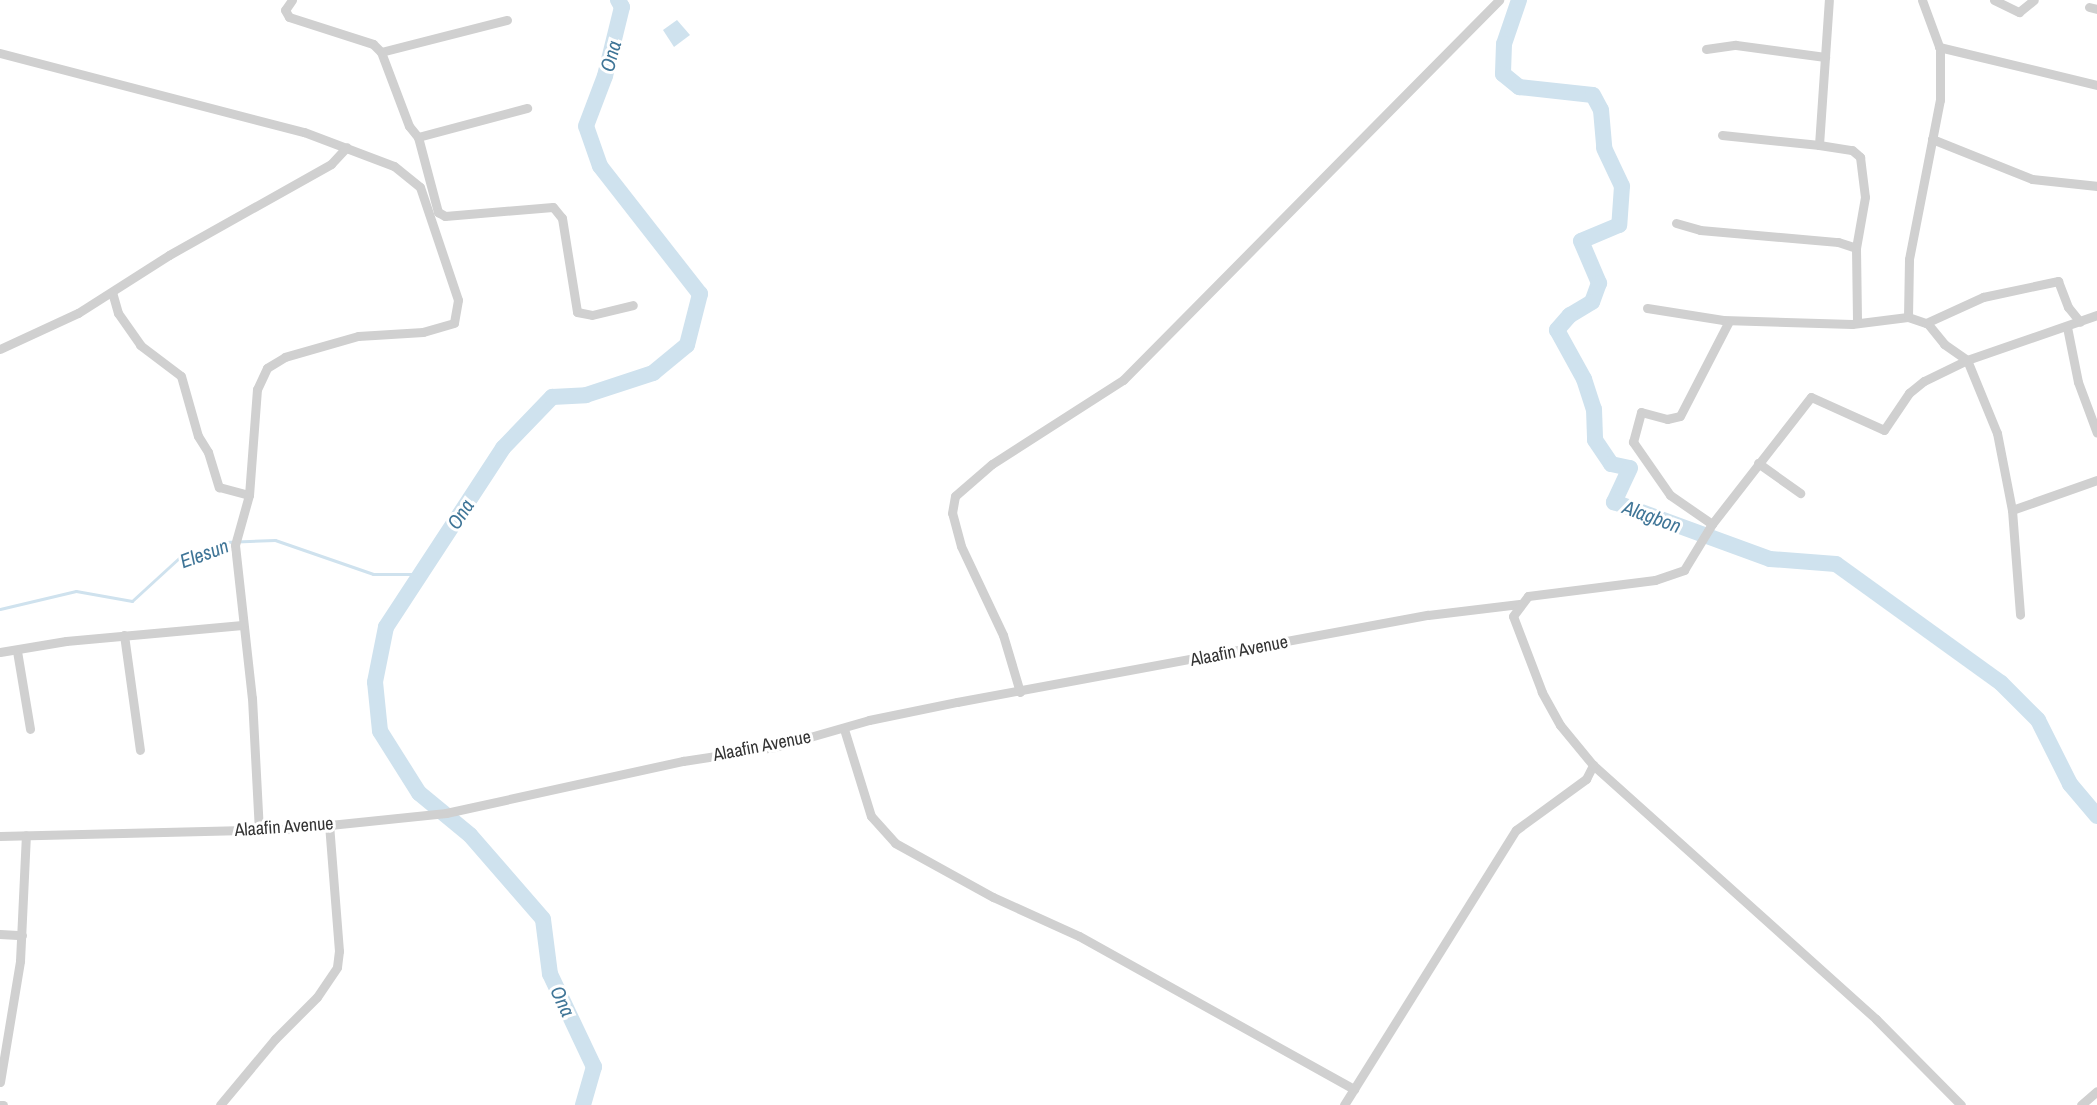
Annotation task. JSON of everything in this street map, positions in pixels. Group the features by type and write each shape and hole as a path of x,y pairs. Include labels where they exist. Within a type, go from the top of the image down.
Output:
{"street":[{"path":"292,0 285,10 290,17 374,44 381,52 409,126 418,137 429,172 436,208 445,216 549,205 557,209 562,218 577,312 592,315 633,305"},
{"path":"1020,692 1003,635 954,524 955,496 992,464 1123,380 1499,0"},
{"path":"1819,145 1829,0"},
{"path":"1908,317 1909,258 1940,100 1939,47 1922,0"},
{"path":"1994,0 2019,12 2034,0"},
{"path":"381,52 507,20"},
{"path":"1706,49 1736,45 1825,57"},
{"path":"1939,47 2097,85"},
{"path":"0,53 304,132 394,166 420,187 444,268 458,300 457,318 442,328 423,332 358,336 285,357 267,368 257,389 253,417 249,495 237,539 242,625 252,698 260,830"},
{"path":"418,137 527,108"},
{"path":"1722,135 1852,150 1860,157 1865,197 1856,248 1857,323"},
{"path":"1932,139 2032,179 2097,186"},
{"path":"0,349 78,314 169,255 331,164 347,147"},
{"path":"413,182 429,172"},
{"path":"1676,223 1700,230 1838,242 1856,248"},
{"path":"1926,323 1983,297 2058,281 2068,307 2080,322"},
{"path":"112,292 118,313 140,345 181,376 198,436 208,452 219,487 249,495"},
{"path":"1647,308 1729,321 1857,323 1908,317 1926,323 1944,344 1967,360 1997,433 2012,510 2020,615"},
{"path":"1967,360 2097,315"},
{"path":"1710,527 1670,495 1633,442 1641,412 1667,419 1680,416 1729,321"},
{"path":"2067,327 2078,382 2097,433"},
{"name":"Alaafin Avenue","path":"0,836 260,830 408,819 446,813 683,761 775,747 924,709 1428,615 1519,604 1538,594 1674,575 1684,570 1710,527 1810,397 1884,430 1909,393 1967,360"},
{"path":"1758,463 1800,493"},
{"path":"2012,510 2097,480"},
{"path":"1519,604 1513,616 1531,671 1560,725 1593,765 1876,1019 1961,1105"},
{"path":"0,652 124,635 242,625"},
{"path":"124,635 140,750"},
{"path":"17,651 30,729"},
{"path":"844,729 871,816 895,843 993,897 1079,936 1266,1041 1316,1064 1354,1089"},
{"path":"1344,1105 1516,830 1586,779 1593,765"},
{"path":"220,1105 275,1039 317,997 337,967 339,951 329,824"},
{"path":"0,1082 11,1035 22,935 26,835"},
{"path":"0,934 22,935"},
{"path":"2081,1105 2097,1091"}],"water":[{"path":"677,20 690,35 674,47 663,30"}],"waterway":[{"name":"Ona","path":"583,1105 594,1067 550,974 543,919 470,835 419,793 380,731 375,682 386,627 503,448 552,397 586,395 653,373 687,345 700,294 600,166 586,126 605,76 622,7 618,0"},
{"name":"Alagbon","path":"1519,0 1504,44 1503,74 1519,87 1593,95 1601,110 1604,148 1622,186 1619,225 1581,241 1599,283 1592,302 1570,315 1557,330 1584,379 1594,409 1595,440 1611,464 1630,468 1614,502 1770,559 1836,564 2001,683 2038,720 2070,784 2097,816"},
{"name":"Elesun","path":"0,609 76,591 132,601 179,558 224,542 275,540 373,574 419,574"}]}
